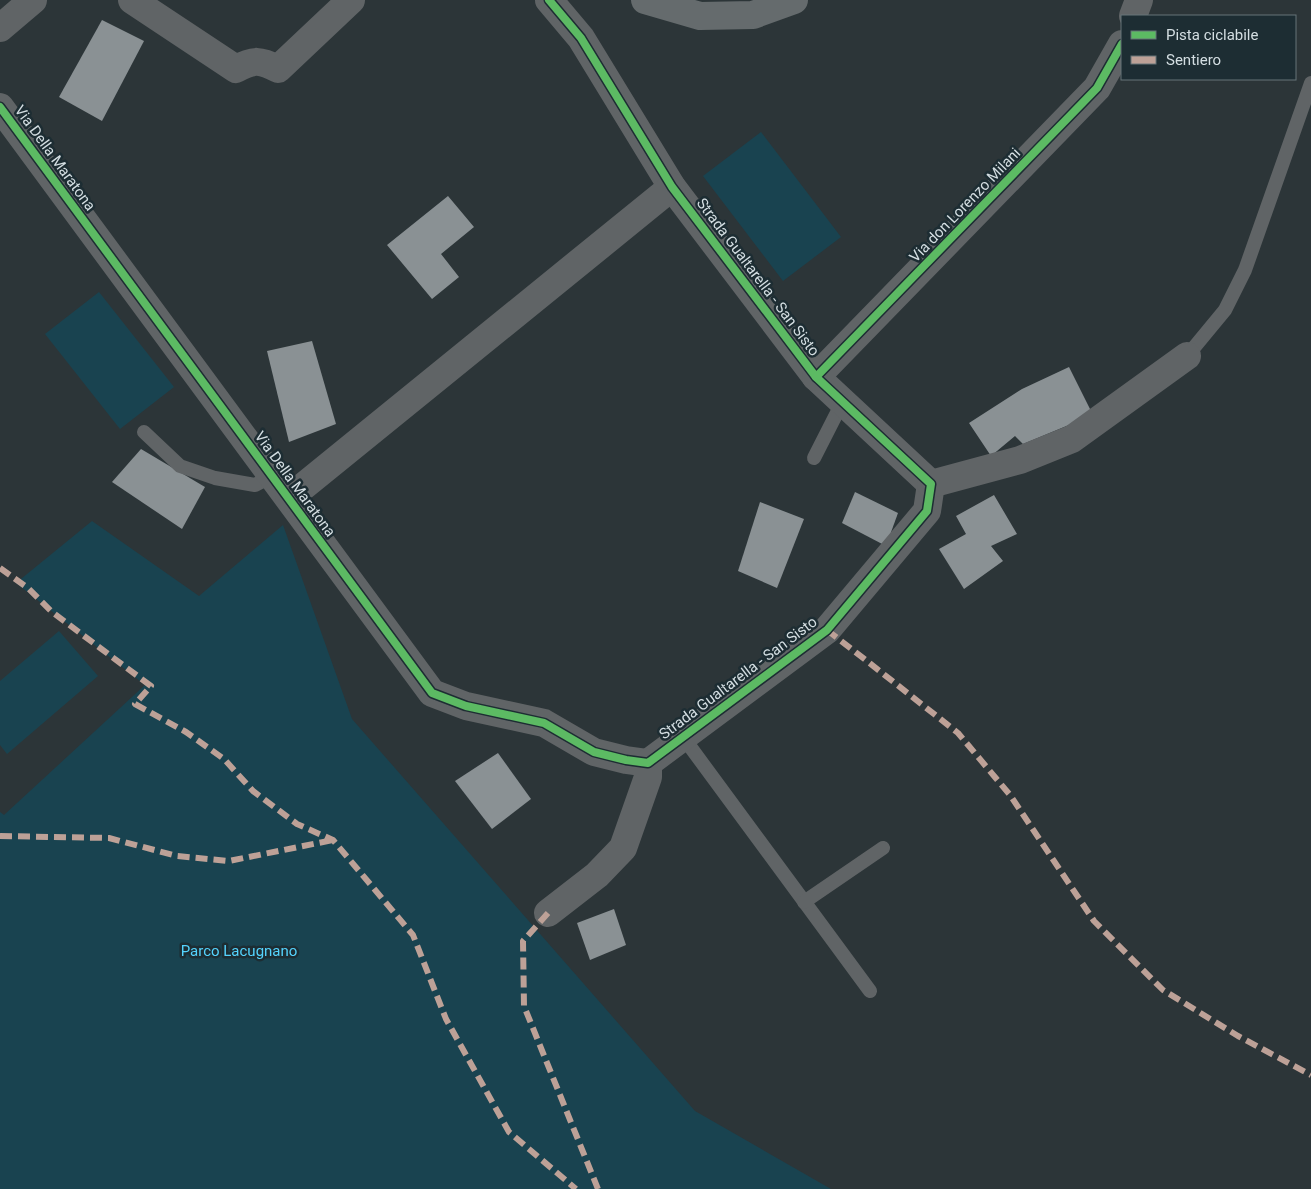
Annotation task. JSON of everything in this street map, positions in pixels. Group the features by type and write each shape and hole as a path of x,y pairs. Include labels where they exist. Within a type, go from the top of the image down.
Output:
{"highway":[{"path":"645,0 700,16 753,15 794,0"}],"street":[{"path":"0,28 33,0"},
{"path":"132,0 236,69 245,64 264,61 278,69 351,0"},
{"name":"Strada Gualtarella - San Sisto","path":"549,0 581,38 672,187 816,377 931,484 927,511 827,630 648,762"},
{"path":"1133,15 1139,0"},
{"name":"Via don Lorenzo Milani","path":"816,377 1098,88 1121,46"},
{"name":"Via Della Maratona","path":"0,107 432,693 466,706 544,723 594,752 626,760 648,762"},
{"path":"289,498 672,187"},
{"path":"931,484 1020,460 1072,439 1187,356"},
{"path":"548,913 597,875 623,848 648,777 648,762"}],"lane":[{"path":"1187,356 1225,310 1245,270 1311,83"},
{"path":"814,458 843,401"},
{"path":"144,432 180,466 215,478 255,485 272,476"},
{"path":"683,737 870,991"},
{"path":"804,902 883,848"}],"green space":[{"path":"761,132 841,237 783,281 703,176"},
{"path":"99,292 174,387 120,429 45,334"},
{"name":"Parco Lacugnano","path":"92,521 199,596 283,525 352,719 695,1111 831,1189 0,1189 0,812 4,815 145,685 16,583"},
{"path":"59,631 98,676 7,754 0,745 0,681"}],"building":[{"path":"102,20 144,41 102,121 59,97"},
{"path":"448,196 474,227 441,254 459,277 432,299 387,245"},
{"path":"312,341 336,424 289,442 267,351"},
{"path":"1069,367 1093,415 1023,444 1015,436 991,456 969,423 1022,389"},
{"path":"141,449 205,487 182,529 112,482"},
{"path":"855,492 898,513 886,546 842,523"},
{"path":"994,495 1017,534 991,546 1003,561 964,589 939,549 966,534 956,516"},
{"path":"760,502 804,519 777,588 738,571"},
{"path":"498,753 531,799 492,829 455,781"},
{"path":"614,909 626,945 590,960 577,923"}],"marked path":[{"path":"0,568 28,588 52,612 151,686 135,704 186,732 224,759 253,791 297,824 333,840 413,935 446,1019 509,1132 576,1189"},
{"path":"827,630 958,733 1010,795 1094,921 1163,990 1238,1036 1311,1075"},
{"path":"0,836 109,838 177,856 229,861 333,840"},
{"path":"548,913 523,941 524,1006 598,1189"}],"cycle path":[{"path":"0,107 432,693 466,706 544,723 594,752 648,763 827,630 927,511 931,484 816,377 672,187 581,38 549,0"},
{"path":"816,377 1097,88 1121,46"}]}
